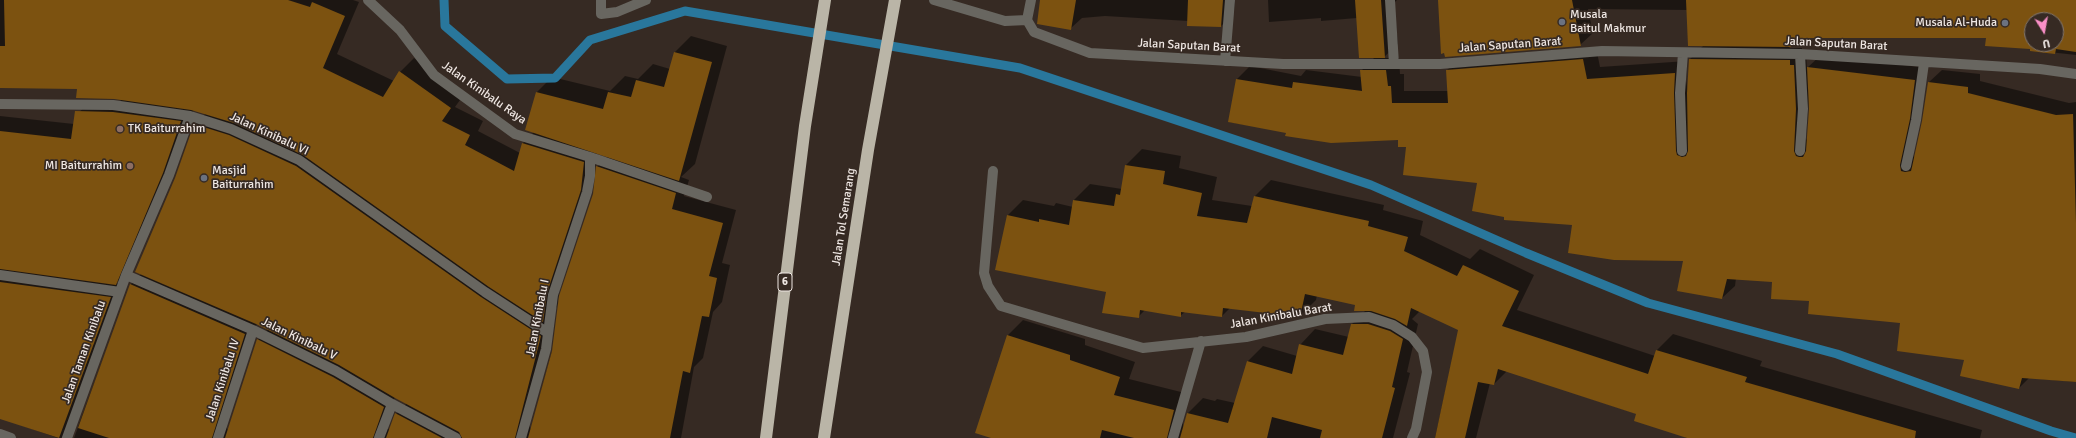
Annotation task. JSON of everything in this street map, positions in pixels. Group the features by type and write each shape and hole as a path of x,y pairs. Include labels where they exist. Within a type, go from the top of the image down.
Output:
{"highway":[{"name":"6","path":"766,438 805,126 825,0"},
{"name":"Jalan Tol Semarang","path":"824,438 868,150 895,0"}],"street":[{"name":"Jalan Kinibalu Raya","path":"368,0 400,30 434,75 515,134 590,157 707,197"},
{"path":"601,0 601,14 617,12 646,0"},
{"path":"934,0 1005,21 1027,20 1030,0"},
{"path":"1225,61 1230,0"},
{"path":"1390,0 1394,64"},
{"name":"Jalan Saputan Barat","path":"1027,20 1034,32 1090,53 1283,64 1440,64 1602,51 1800,54 1924,63 2040,69 2076,74"},
{"path":"1682,151 1680,93 1683,53"},
{"path":"1800,54 1803,109 1800,151"},
{"path":"1906,166 1916,120 1924,63"},
{"name":"Jalan Kinibalu VI","path":"0,104 113,105 190,116 231,129 299,160 485,292 548,333"},
{"name":"Jalan Taman Kinibalu","path":"67,438 126,276 169,176 190,116"},
{"name":"Jalan Kinibalu I","path":"521,438 546,349 553,295 590,176 590,157"},
{"name":"Jalan Kinibalu Barat","path":"993,171 984,273 988,286 1001,306 1143,348 1246,337 1325,319 1369,318 1393,325 1412,337 1423,351 1427,372 1416,429 1412,438"},
{"path":"0,275 120,292"},
{"name":"Jalan Kinibalu V","path":"126,276 253,330 336,371 392,404 456,438"},
{"name":"Jalan Kinibalu IV","path":"218,438 253,330"},
{"path":"1173,438 1201,341"},
{"path":"379,438 392,404"},
{"path":"0,434 11,438"}],"building":[{"path":"4,0 288,0 310,7 312,2 345,16 323,68 383,97 399,71 451,108 442,121 470,135 465,145 514,171 522,143 584,162 581,190 547,293 543,322 489,287 303,155 234,123 191,110 114,99 76,98 77,89 0,88 0,46 5,46"},
{"path":"1040,0 1076,0 1071,30 1037,24"},
{"path":"1188,0 1223,0 1221,27 1187,26"},
{"path":"1355,0 1381,0 1385,58 1359,58"},
{"path":"1438,0 1572,0 1581,46 1445,57 1444,53 1441,54"},
{"path":"1686,0 2076,0 2076,52 2064,50 2064,12 2024,12 2024,49 1985,46 1986,38 1792,38 1791,47 1688,46"},
{"path":"674,52 712,62 679,181 525,130 536,92 603,109 608,92 631,97 636,80 664,87"},
{"path":"2038,52 2055,52 2055,54"},
{"path":"1583,59 1587,79 1675,73 1674,93 1676,151 1677,155 1682,157 1686,156 1688,151 1687,93 1689,59 1790,60 1790,65 1794,65 1796,109 1794,151 1796,156 1799,157 1803,157 1806,151 1809,109 1807,67 1915,80 1910,119 1900,165 1901,171 1905,172 1911,171 1922,121 1928,82 1968,87 1968,93 2056,115 2073,114 2076,223 2076,382 2022,378 2019,389 1960,376 1964,360 1897,351 1900,323 1808,314 1809,301 1771,299 1772,282 1727,279 1722,299 1677,291 1683,261 1614,260 1568,253 1572,225 1504,220 1504,217 1472,211 1477,183 1403,175 1406,147 1398,147 1398,140 1331,143 1285,136 1286,133 1228,122 1236,79 1292,88 1293,82 1362,91 1360,70 1386,70 1388,86 1391,86 1392,103 1448,103 1446,70"},
{"path":"75,111 113,112 181,121 163,173 116,285 0,269 0,131 71,139"},
{"path":"194,124 229,135 296,166 481,297 541,336 515,438 462,438 459,432 395,398 339,365 256,324 135,272 175,178"},
{"path":"1125,165 1165,171 1163,184 1202,193 1197,216 1247,223 1254,196 1369,221 1368,226 1408,237 1404,251 1457,276 1463,265 1519,291 1502,326 1648,374 1656,350 1747,377 1745,382 1916,431 1915,438 1687,438 1634,421 1636,414 1498,369 1494,385 1478,382 1465,438 1435,438 1458,330 1411,308 1407,326 1395,319 1371,311 1354,311 1355,305 1305,294 1300,317 1223,308 1222,317 1181,312 1181,317 1140,310 1139,318 1102,313 1106,292 995,270 1007,215 1039,222 1039,219 1069,225 1073,200 1114,206 1116,194 1120,195"},
{"path":"596,166 676,193 672,209 723,223 709,276 717,278 709,317 702,316 690,373 683,371 670,438 528,438 552,351 559,296 593,194"},
{"path":"0,282 111,297 59,438 0,419"},
{"path":"130,284 245,334 212,438 109,438 78,428"},
{"path":"1351,324 1368,324 1390,331 1403,339 1392,387 1395,388 1382,438 1320,438 1322,430 1272,417 1267,438 1180,438 1187,413 1228,423 1247,361 1292,374 1299,344 1343,355"},
{"path":"1007,335 1070,355 1070,360 1120,377 1114,395 1174,410 1167,438 1134,438 1102,430 1100,438 991,438 975,433"},
{"path":"257,339 333,377 384,407 373,438 225,438"},
{"path":"395,413 442,438 386,438"}],"waterway":[{"path":"444,0 445,26 507,79 555,78 590,40 685,11 1020,68 1371,185 1526,253 1648,303 1837,354 2051,431 2075,438"}],"place":[{"name":"Musala Baitul Makmur","path":"1562,22"},
{"name":"Musala Al-Huda","path":"2005,23"},
{"name":"TK Baiturrahim","path":"120,129"},
{"name":"MI Baiturrahim","path":"130,166"},
{"name":"Masjid Baiturrahim","path":"204,178"}]}
